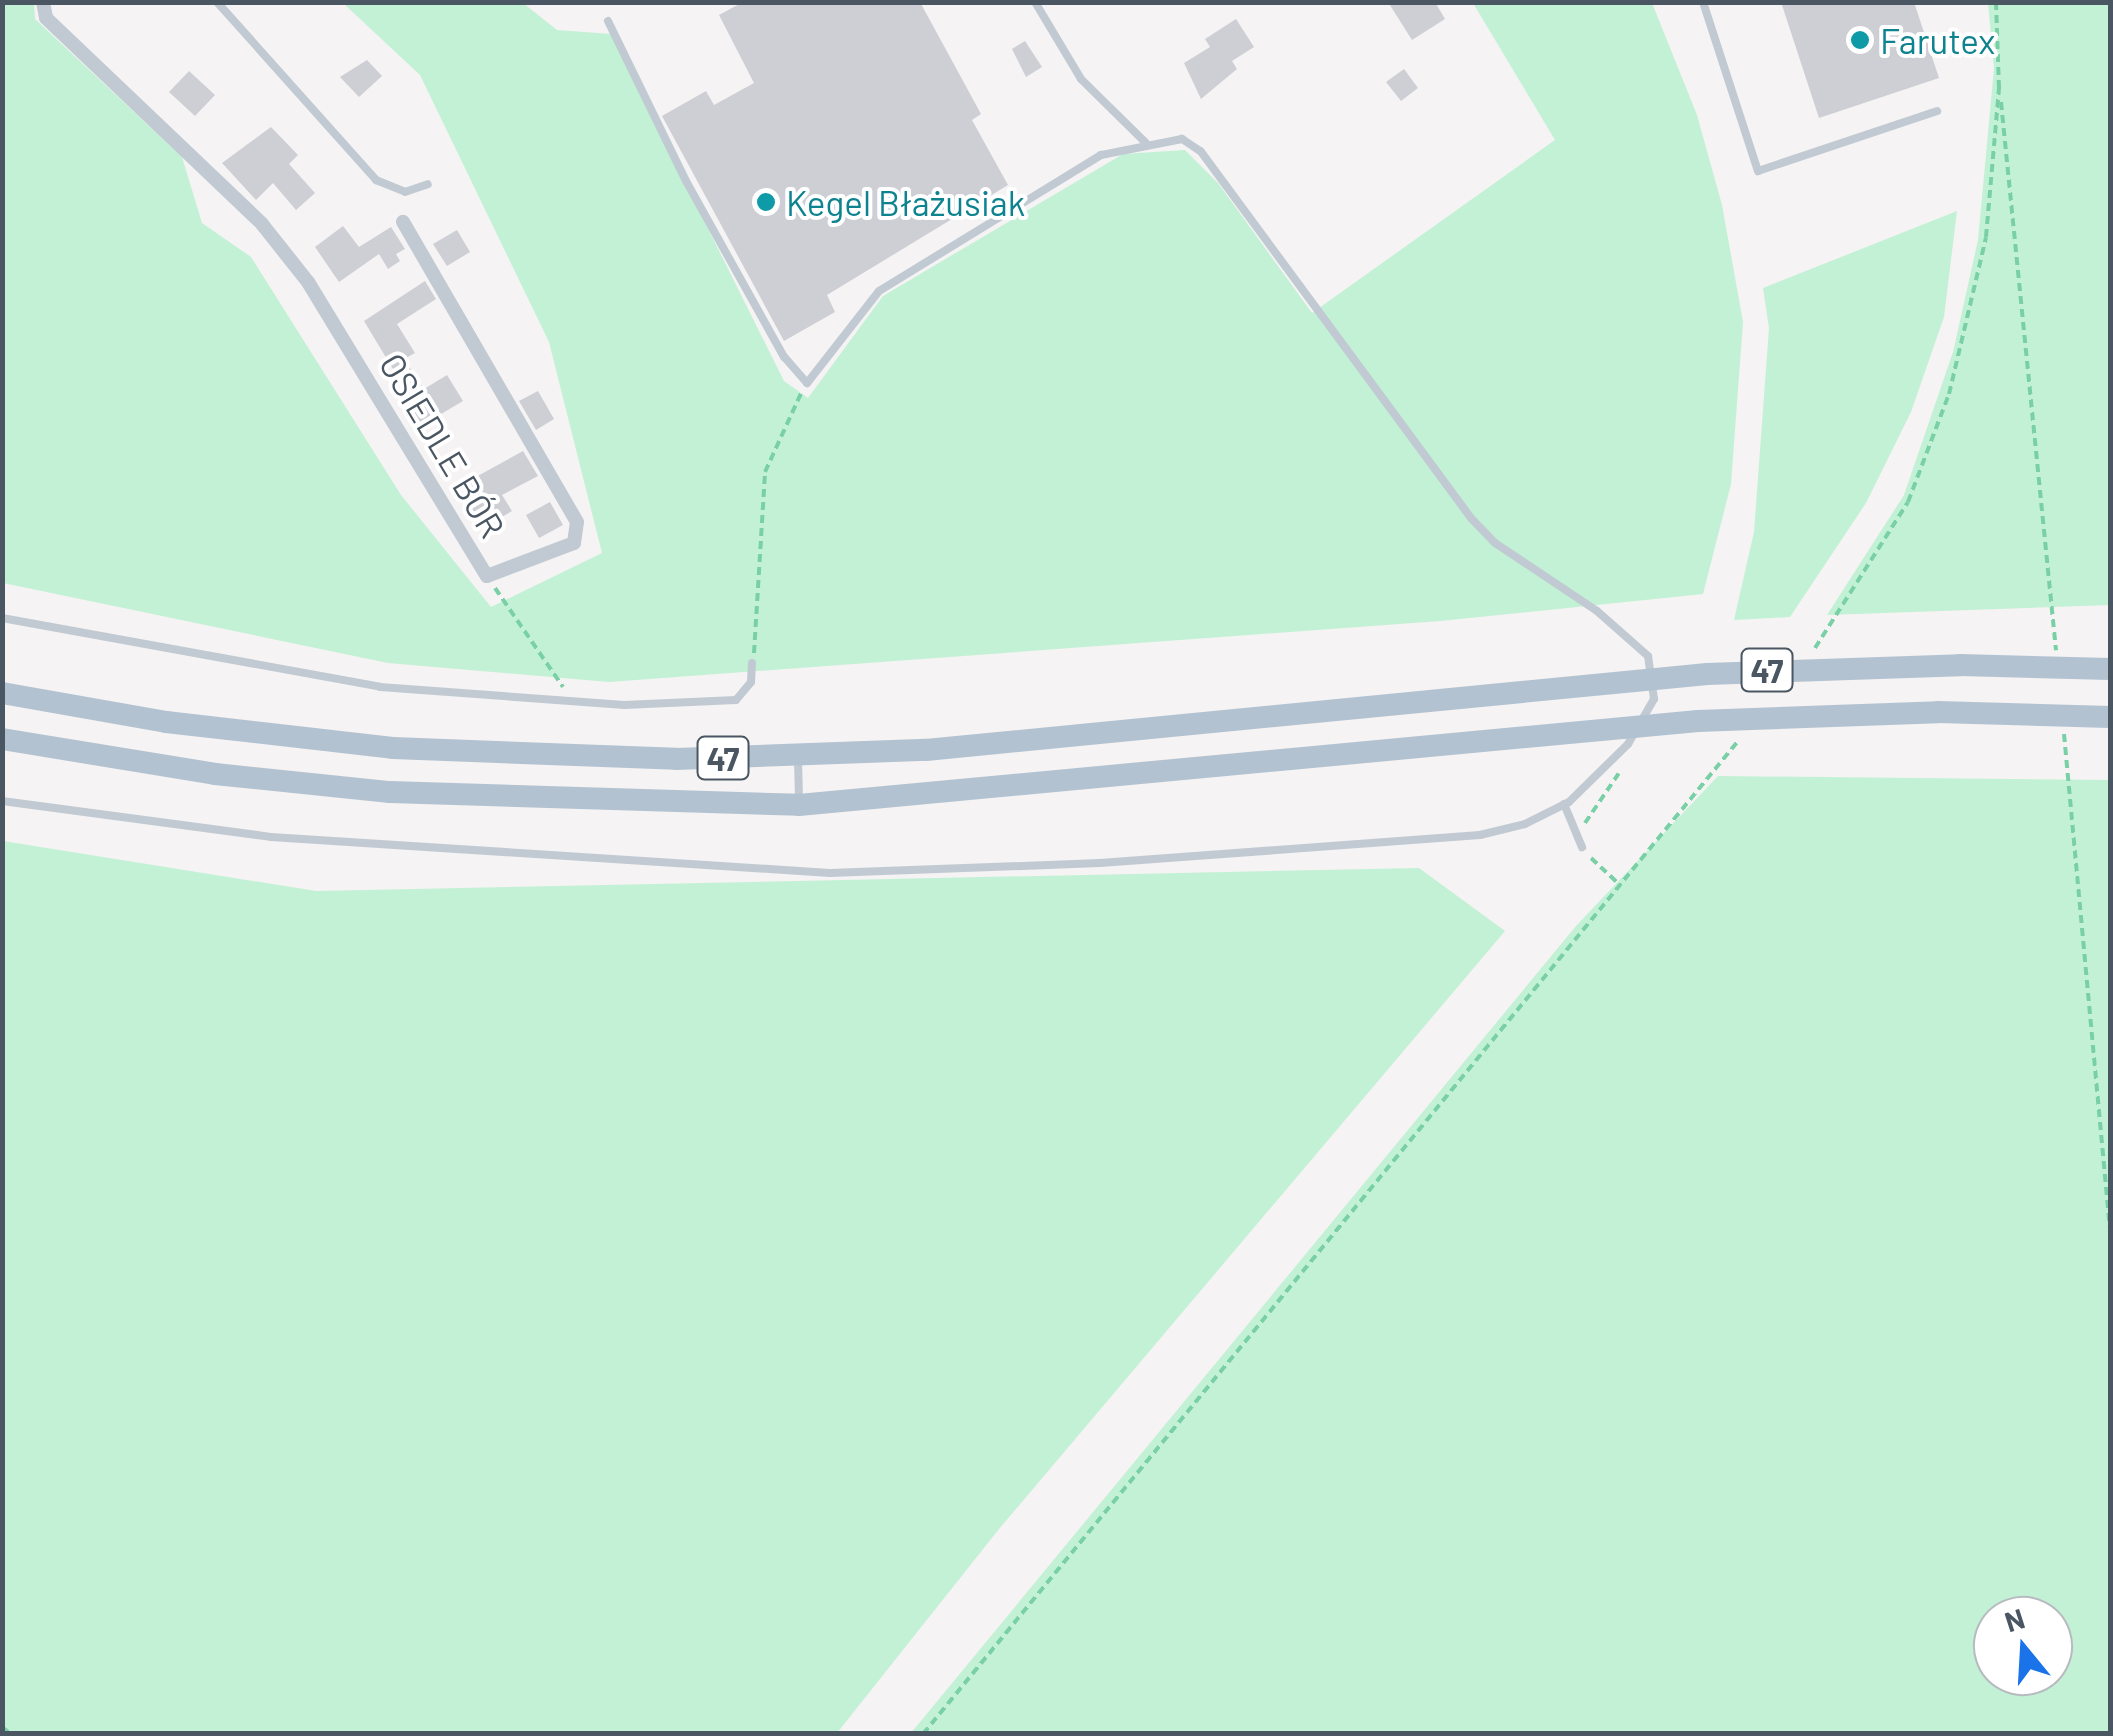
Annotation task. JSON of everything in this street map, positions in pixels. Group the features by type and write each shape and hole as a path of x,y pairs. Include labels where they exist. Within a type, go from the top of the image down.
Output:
{"main road":[{"name":"47","path":"2,693 166,722 392,748 597,758 926,750 1444,698 1812,668 2104,670"},
{"name":"47","path":"2,739 215,774 390,792 799,805 1788,716 2010,714 2110,734"},
{"path":"2010,714 2110,717"}],"street":[{"name":"OSIEDLE BÓR","path":"43,2 46,18 262,224 308,282 487,576 574,543 580,529 403,222"}],"lane":[{"path":"218,2 376,180 404,192 428,184"},
{"path":"1036,2 1081,79 1147,144"},
{"path":"1703,2 1758,171 1938,111"},
{"path":"2,800 271,837 830,873 1356,847 1502,831 1564,804 1612,766 1651,710 1656,686 1648,656 1471,518 1200,151 1182,139 1101,154 879,290 807,383 784,358 695,197 608,21"},
{"path":"2,618 380,687 574,701 736,700 751,682 752,662"},
{"path":"798,755 799,805"},
{"path":"1564,804 1582,846"}],"path":[{"path":"1803,662 1908,502 1949,394 1986,237 1999,88 1996,2"},
{"path":"752,662 766,472 807,383"},
{"path":"487,576 574,701"},
{"path":"923,1734 1741,738"},
{"path":"1582,846 1622,886"},
{"path":"2,1727 11,1734"}],"green space":[{"path":"3,3 34,3 35,19 182,157 202,223 251,257 401,495 491,607 602,553 549,342 420,75 343,3 523,3 557,30 611,34 784,381 808,398 883,296 1123,154 1185,150 1218,183 1312,313 1555,140 1473,3 1652,3 1697,115 1722,205 1743,322 1731,484 1703,594 1440,621 609,682 388,663 3,583"},
{"path":"1988,3 2110,3 2110,605 1827,615 1904,495 1953,352 1978,240 1994,68"},
{"path":"1957,211 1944,317 1911,412 1866,503 1790,617 1734,620 1754,532 1769,328 1763,288"},
{"path":"1718,776 2110,780 2110,1733 911,1733 1576,926"},
{"path":"3,841 316,891 1419,868 1505,931 999,1529 837,1733 3,1733"}],"building":[{"name":"Kegel Błażusiak","path":"743,2 920,2 981,114 972,120 1008,185 827,295 835,312 784,341 662,116 706,91 714,105 754,83 719,15"},
{"path":"1388,2 1435,2 1445,19 1412,40"},
{"name":"Farutex","path":"1781,2 1914,2 1939,78 1819,118"},
{"path":"1236,19 1254,47 1232,61 1237,69 1201,99 1184,63 1210,47 1205,39"},
{"path":"1025,41 1042,67 1026,77 1012,49"},
{"path":"367,60 382,76 359,97 340,77"},
{"path":"1404,69 1418,88 1401,101 1386,82"},
{"path":"189,71 215,95 195,116 169,92"},
{"path":"271,127 298,155 289,164 315,193 296,210 273,183 256,200 222,163"},
{"path":"343,226 359,247 391,227 405,249 396,254 400,261 388,269 379,254 339,282 315,247"},
{"path":"457,230 470,252 447,266 433,244"},
{"path":"425,281 436,299 397,324 415,353 404,359 424,389 447,375 463,401 419,427 399,393 405,389 364,321"},
{"path":"538,391 554,419 536,430 519,401"},
{"path":"523,451 538,476 502,495 512,511 495,521 488,510 477,517 464,496 471,492 465,483"},
{"path":"550,502 563,525 539,538 526,515"}],"place":[{"name":"Farutex","path":"1860,40"},
{"name":"Kegel Błażusiak","path":"766,202"}]}
